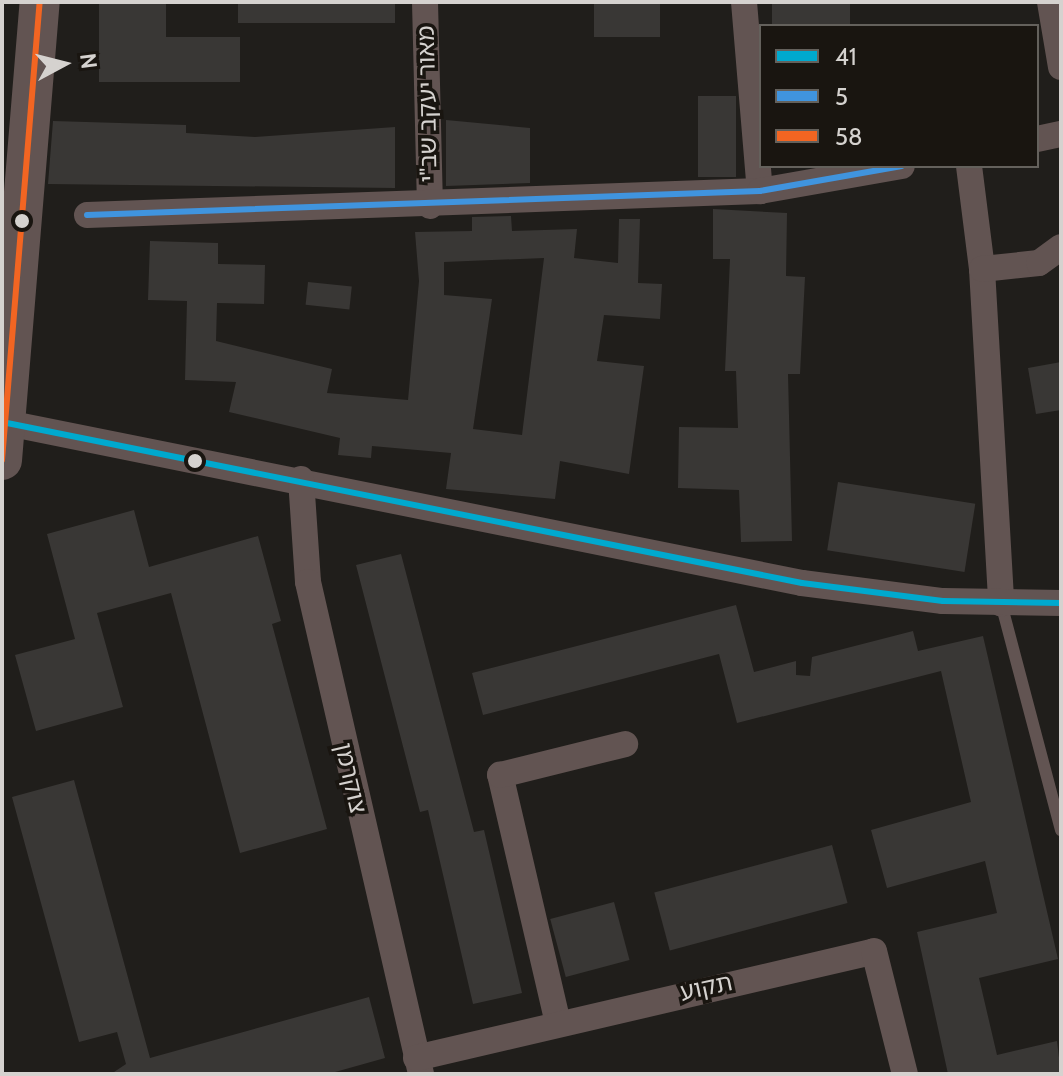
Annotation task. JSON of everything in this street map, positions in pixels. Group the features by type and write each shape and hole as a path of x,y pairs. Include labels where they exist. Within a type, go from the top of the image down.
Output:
{"main road":[{"path":"3,433 40,2"}],"street":[{"name":"מאור יעקב שב\"י","path":"425,2 430,206"},
{"path":"744,2 760,191"},
{"path":"1050,2 1061,67"},
{"path":"1039,139 1061,134"},
{"path":"87,215 430,206 760,191 891,168"},
{"path":"969,168 982,269 1001,603"},
{"path":"982,269 1039,263 1061,247"},
{"path":"3,433 301,479 802,583 1001,603 1061,603"},
{"name":"צוקרמן","path":"301,479 308,582 418,1066"},
{"path":"557,1019 500,775 625,744"},
{"name":"תקוע","path":"418,1066 557,1019 874,951 905,1074"}],"lane":[{"path":"1001,603 1061,830"}],"building":[{"path":"99,2 166,2 166,37 240,37 240,82 99,82"},
{"path":"238,2 395,2 395,23 238,23"},
{"path":"594,2 660,2 660,37 594,37"},
{"path":"772,2 850,2 850,24 772,24"},
{"path":"698,96 736,96 736,177 698,177"},
{"path":"446,120 530,128 530,183 446,186"},
{"path":"53,121 186,125 186,133 255,137 395,127 395,188 48,184"},
{"path":"713,209 787,213 786,276 805,277 800,374 788,374 792,541 741,542 739,490 678,488 679,427 738,428 736,371 725,371 730,259 713,259"},
{"path":"511,216 512,231 577,229 574,258 618,263 619,219 640,219 638,283 662,284 660,319 604,315 597,361 644,366 629,474 560,461 555,499 446,489 451,453 372,446 371,458 338,455 340,438 229,412 236,382 185,380 187,301 148,300 150,241 218,243 218,264 265,265 264,304 217,303 216,341 332,369 327,393 408,400 419,281 415,232 472,231 472,217","holes":["544,258 522,435 473,429 492,299 444,295 444,262"]},
{"path":"308,282 352,287 349,309 306,305"},
{"path":"1061,362 1061,410 1036,414 1028,368"},
{"path":"838,482 975,504 964,572 827,550"},
{"path":"134,510 149,567 258,536 281,621 272,624 327,829 240,853 171,593 97,613 123,707 36,731 15,655 75,639 47,534"},
{"path":"401,554 474,832 484,830 522,993 473,1004 428,810 420,812 356,565"},
{"path":"736,605 754,672 796,661 796,675 810,676 812,657 913,631 918,651 983,636 1058,959 979,978 997,1055 1057,1041 1061,1074 948,1074 917,932 997,913 985,861 887,888 871,830 971,802 941,671 737,723 719,654 483,715 472,673"},
{"path":"74,780 150,1058 369,997 385,1058 328,1074 111,1074 126,1064 117,1032 79,1042 12,797"},
{"path":"832,845 848,903 670,951 654,893"},
{"path":"614,902 630,960 566,977 550,919"}],"transit line":[{"name":"58","path":"2,460 40,2"},
{"name":"5","path":"87,215 760,191 891,168"},
{"name":"41","path":"2,422 802,583 943,601 1061,603"}]}
